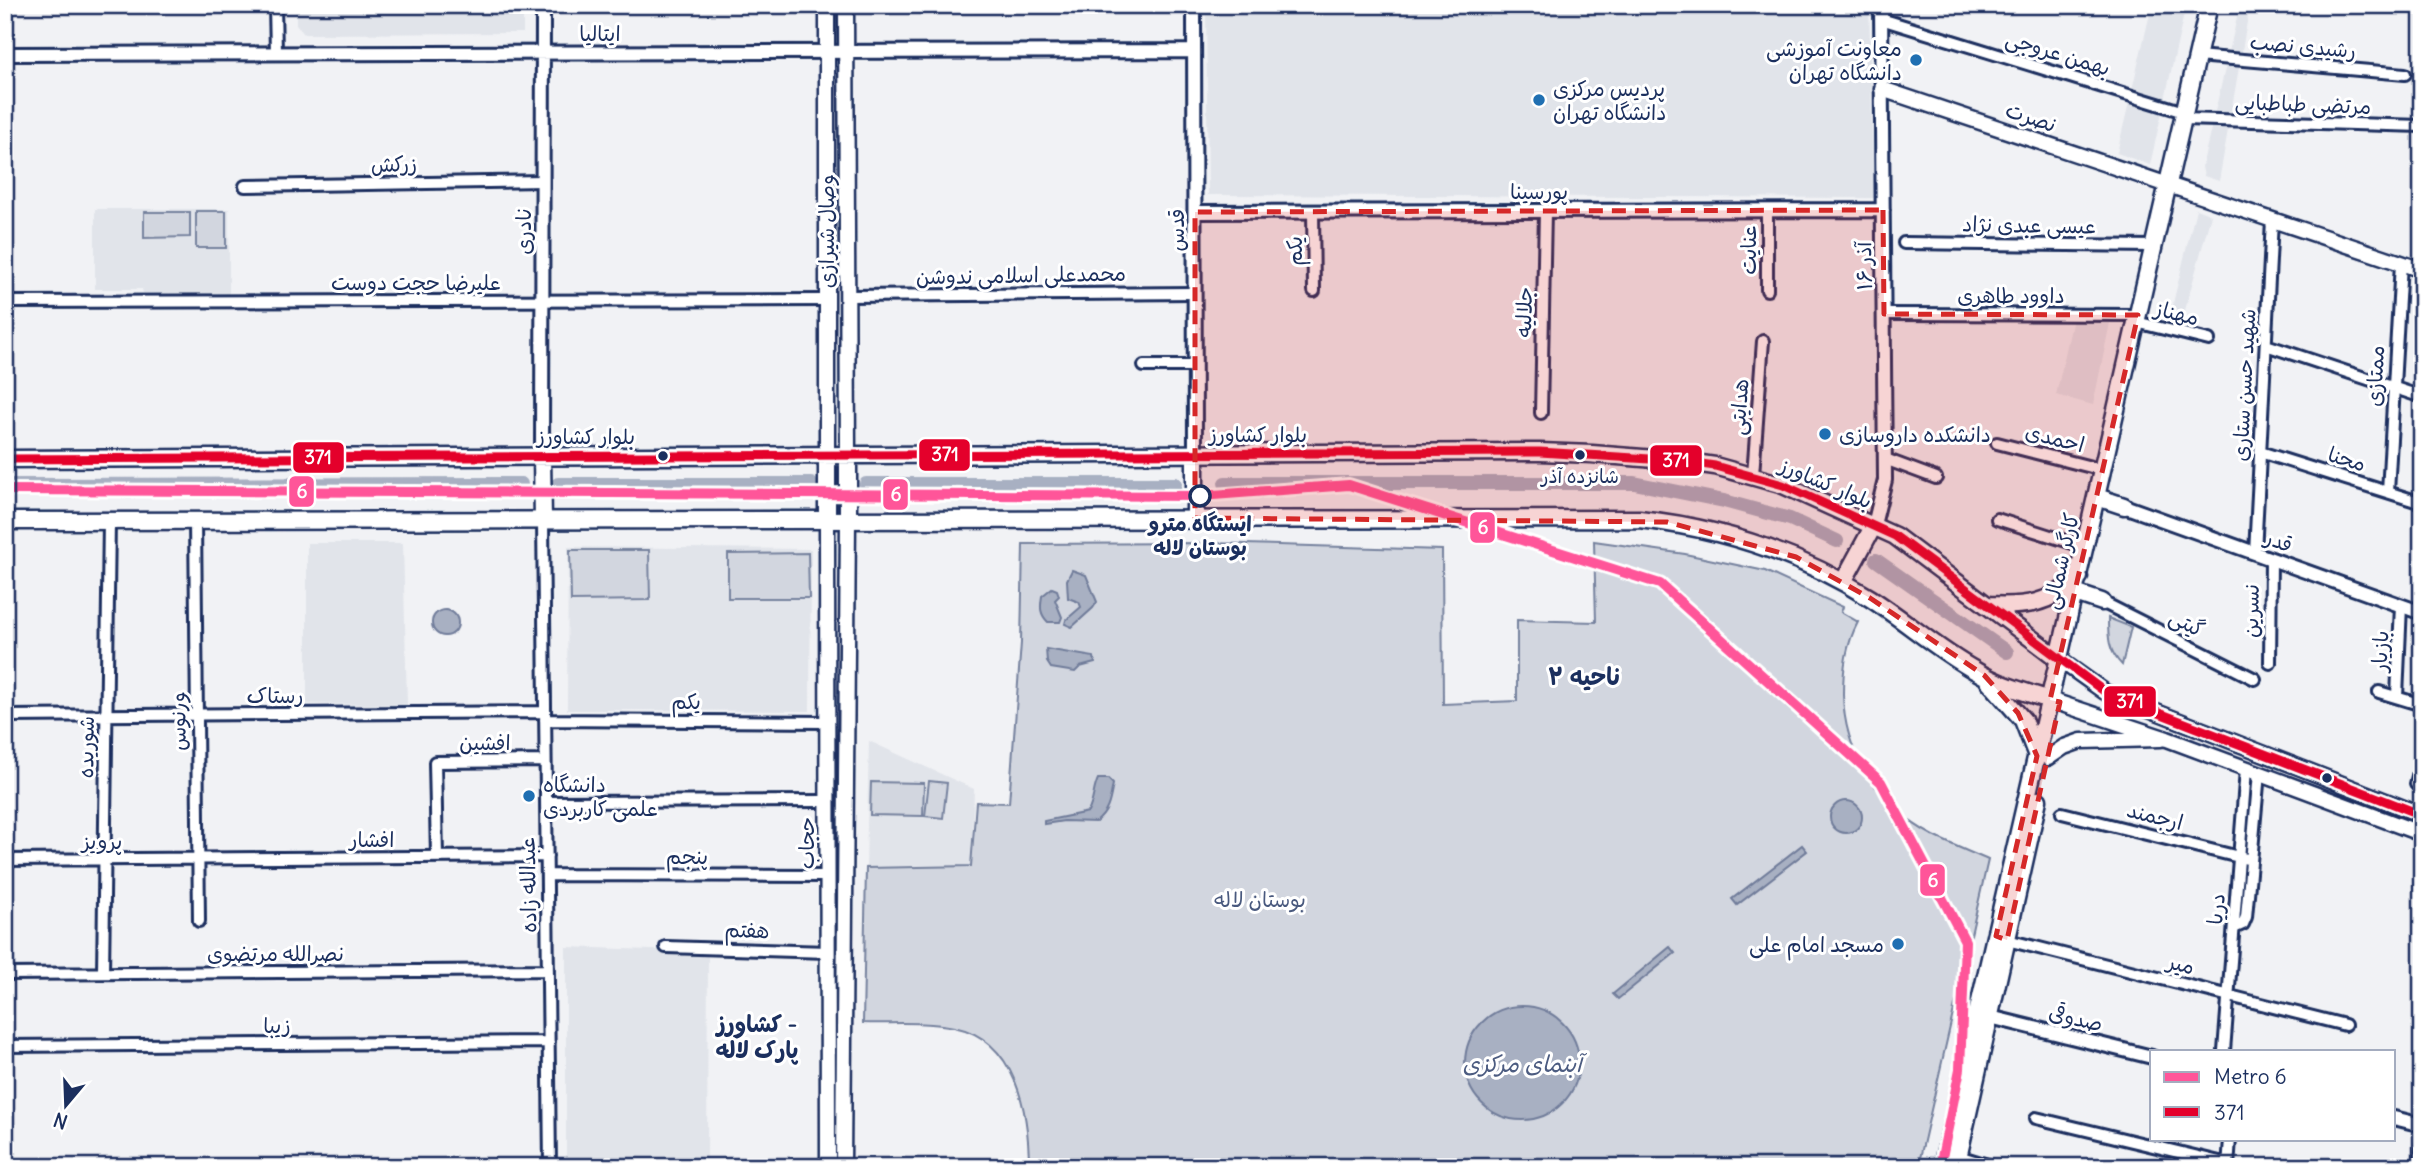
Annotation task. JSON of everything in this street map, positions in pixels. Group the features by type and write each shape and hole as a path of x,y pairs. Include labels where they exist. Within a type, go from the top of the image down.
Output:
{"main road":[{"name":"وصال شیرازی","path":"827,5 827,456"},
{"name":"وصال شیرازی","path":"846,5 848,456"},
{"name":"کارگر شمالی","path":"1950,1160 2043,757 2055,701 2060,660 2209,5"},
{"name":"نصرت","path":"1882,89 2272,220"},
{"path":"2272,220 2422,270"},
{"name":"بلوار کشاورز","path":"5,459 1592,454 1681,461 1753,475 1783,485 1895,536 2105,692 2422,815"},
{"path":"1195,455 1195,518"},
{"path":"827,456 827,519"},
{"path":"848,456 848,519"},
{"path":"542,457 543,520"},
{"path":"2097,496 2124,506"},
{"name":"حجاب","path":"827,519 828,1167"},
{"name":"حجاب","path":"843,1167 848,519"},
{"path":"5,521 1639,519 1704,529 1796,557 1870,598 1984,675 2018,690 2167,739 2422,834"},
{"path":"1843,582 1874,525"},
{"path":"1986,605 2012,607 2044,601 2077,585 2102,601"},
{"path":"827,604 847,605"},
{"path":"1984,675 2018,713 2043,757 2081,741 2167,739"},
{"path":"827,722 846,721"},
{"path":"827,801 846,801"},
{"path":"827,992 845,992"}],"street":[{"path":"275,5 276,53"},
{"name":"نادری","path":"542,457 543,5"},
{"name":"قدس","path":"1194,5 1195,455"},
{"name":"۱۶ آذر","path":"1874,525 1885,480 1881,5"},
{"name":"بهمن عروجی","path":"1881,19 2183,115"},
{"name":"ایتالیا","path":"5,54 1194,51"},
{"name":"رشیدی نصب","path":"2197,57 2405,74"},
{"name":"مرتضی طباطبایی","path":"2183,115 2422,126"},
{"name":"زرکش","path":"245,186 543,181"},
{"name":"پورسینا","path":"1195,212 1883,210"},
{"name":"یکم","path":"1313,211 1314,291"},
{"name":"جلالیه","path":"1541,413 1545,211"},
{"name":"عنایت","path":"1767,211 1767,290"},
{"name":"شهید حسن ستاری","path":"2255,553 2272,220"},
{"name":"عیسی عبدی نژاد","path":"1905,243 2154,246"},
{"name":"ممتازی","path":"2388,492 2401,262"},
{"name":"محمدعلی اسلامی ندوشن","path":"847,296 1195,293"},
{"name":"علیرضا حجت دوست","path":"5,302 827,300"},
{"name":"داوود طاهری","path":"1884,314 2137,319"},
{"name":"مهناز","path":"2137,319 2209,340"},
{"name":"هدایتی","path":"1753,475 1763,341"},
{"path":"2266,345 2422,397"},
{"path":"1144,366 1195,366"},
{"name":"احمدی","path":"1997,443 2103,470"},
{"name":"محنا","path":"2260,452 2422,503"},
{"path":"1885,459 1936,478"},
{"name":"قدر","path":"2124,506 2422,613"},
{"path":"1997,519 2085,547"},
{"name":"شوریده","path":"103,973 108,520"},
{"name":"ورنوس","path":"195,520 200,921"},
{"name":"عبدالله زاده","path":"543,520 550,1167"},
{"name":"نسرین","path":"2270,663 2272,559"},
{"name":"گیتی","path":"2102,601 2255,678"},
{"name":"بازیار","path":"2397,697 2401,606"},
{"path":"2379,692 2422,705"},
{"name":"رستاک","path":"5,716 545,716"},
{"name":"یکم","path":"545,716 827,722"},
{"path":"2416,784 2422,760"},
{"name":"افشین","path":"437,857 435,762 545,761"},
{"name":"دریا","path":"2224,1050 2234,928 2246,858 2252,771"},
{"path":"546,802 827,801"},
{"name":"ارجمند","path":"2062,813 2246,858"},
{"name":"افشار","path":"199,859 547,856"},
{"name":"پرویز","path":"5,860 199,859"},
{"name":"پنجم","path":"547,875 827,876"},
{"name":"میر","path":"2001,938 2345,1025"},
{"name":"هفتم","path":"666,947 828,952"},
{"name":"نصرالله مرتضوی","path":"5,974 548,970"},
{"name":"صدوقی","path":"1984,1015 2150,1056"},
{"name":"زیبا","path":"5,1046 549,1042"},
{"path":"2036,1118 2228,1166 2230,1140"},
{"path":"2396,1118 2422,1125"},
{"path":"2420,1167 2422,1144"},
{"path":"1950,1160 1994,1167"}],"highlighted area":[{"path":"1883,210 1884,314 2138,315 2050,700 2060,702 2007,940 1996,936 2037,756 2018,713 1984,675 1870,598 1796,557 1667,522 1195,518 1195,212"}],"shaded area":[{"path":"296,5 523,5 523,33 304,34 296,24"},
{"name":"پردیس مرکزی دانشگاه‌ تهران","path":"1206,5 1869,5 1874,198 1208,195"},
{"path":"2152,5 2186,5 2150,165 2117,153"},
{"path":"2240,5 2250,5 2219,181 2204,176 2202,167"},
{"path":"95,209 229,209 229,294 143,293 142,289 95,289"},
{"path":"2196,209 2211,215 2178,336 2166,332"},
{"path":"2111,318 2093,405 2056,395 2073,319"},
{"path":"307,543 403,543 407,705 307,704"},
{"path":"568,547 811,549 810,711 567,710"},
{"path":"869,741 974,789 971,866 866,868"},
{"path":"566,947 708,952 707,1167 566,1167"}],"green space":[{"path":"196,211 226,211 226,248 196,248"},
{"path":"144,212 190,212 190,237 144,238"},
{"name":"بوستان لاله","path":"1594,541 1685,554 1765,571 1843,607 1841,612 1858,622 1848,648 1843,694 1850,738 1858,758 1882,795 1897,811 1941,839 1988,860 1918,1167 1029,1167 1022,1102 1005,1063 992,1047 975,1035 954,1027 920,1023 863,1023 866,868 971,866 976,802 1009,803 1021,643 1023,544 1210,543 1442,550 1443,704 1517,701 1517,620 1596,622"},
{"path":"570,550 649,550 650,600 571,601"},
{"path":"808,553 809,598 728,598 728,554"},
{"path":"2108,618 2131,627 2122,665 2111,649"},
{"path":"929,781 947,783 943,818 925,816"},
{"path":"871,782 924,783 923,816 870,815"}],"water":[{"path":"1072,570 1086,575 1097,602 1072,627 1065,624 1066,620 1081,607 1079,602 1068,598 1067,580"},
{"path":"1052,588 1057,590 1059,596 1055,600 1062,617 1060,622 1048,622 1041,610 1042,596"},
{"path":"445,610 454,614 458,623 454,632 445,636 436,632 432,623 436,614"},
{"path":"1046,649 1094,657 1095,663 1080,667 1075,672 1051,668 1047,662"},
{"path":"1098,779 1108,779 1113,784 1106,810 1096,822 1064,821 1044,824 1044,821 1088,812"},
{"path":"1846,801 1857,806 1862,817 1857,828 1846,833 1835,828 1830,817 1835,806"},
{"path":"1802,845 1807,851 1737,905 1732,899"},
{"path":"1670,947 1675,953 1618,999 1613,994"},
{"name":"آبنمای مرکزی","path":"1522,1006 1544,1010 1562,1023 1575,1041 1579,1063 1575,1085 1562,1103 1544,1116 1522,1120 1500,1116 1482,1103 1469,1085 1465,1063 1469,1041 1482,1023 1500,1010"}],"waterway":[{"path":"1225,483 1634,483 1724,501 1790,519 1837,541"},
{"path":"5,485 521,484"},
{"path":"558,484 811,484"},
{"path":"866,484 1175,484"},
{"path":"1876,560 2007,652"}],"metro line":[{"name":"6","path":"5,490 1200,496 1349,485 1660,584 1881,782 1965,941 1960,1069 1940,1167"}],"transit line":[{"name":"371","path":"5,459 1540,452 1681,461 1715,466 1783,485 1895,536 2105,692 2422,815"}],"place":[{"name":"معاونت آموزشی دانشگاه تهران","path":"1916,60"},
{"name":"پردیس مرکزی دانشگاه‌ تهران","path":"1539,100"},
{"name":"دانشکده داروسازی","path":"1825,434"},
{"name":"شانزده آذر","path":"1580,455"},
{"name":"ایستگاه مترو بوستان لاله","path":"1200,496"},
{"name":"دانشگاه علمی کاربردی","path":"529,796"},
{"name":"مسجد امام علی","path":"1898,944"}],"district":[{"name":"ناحیه ۲","path":"1584,676"},
{"name":"کشاورز - پارک لاله","path":"757,1036"}]}
